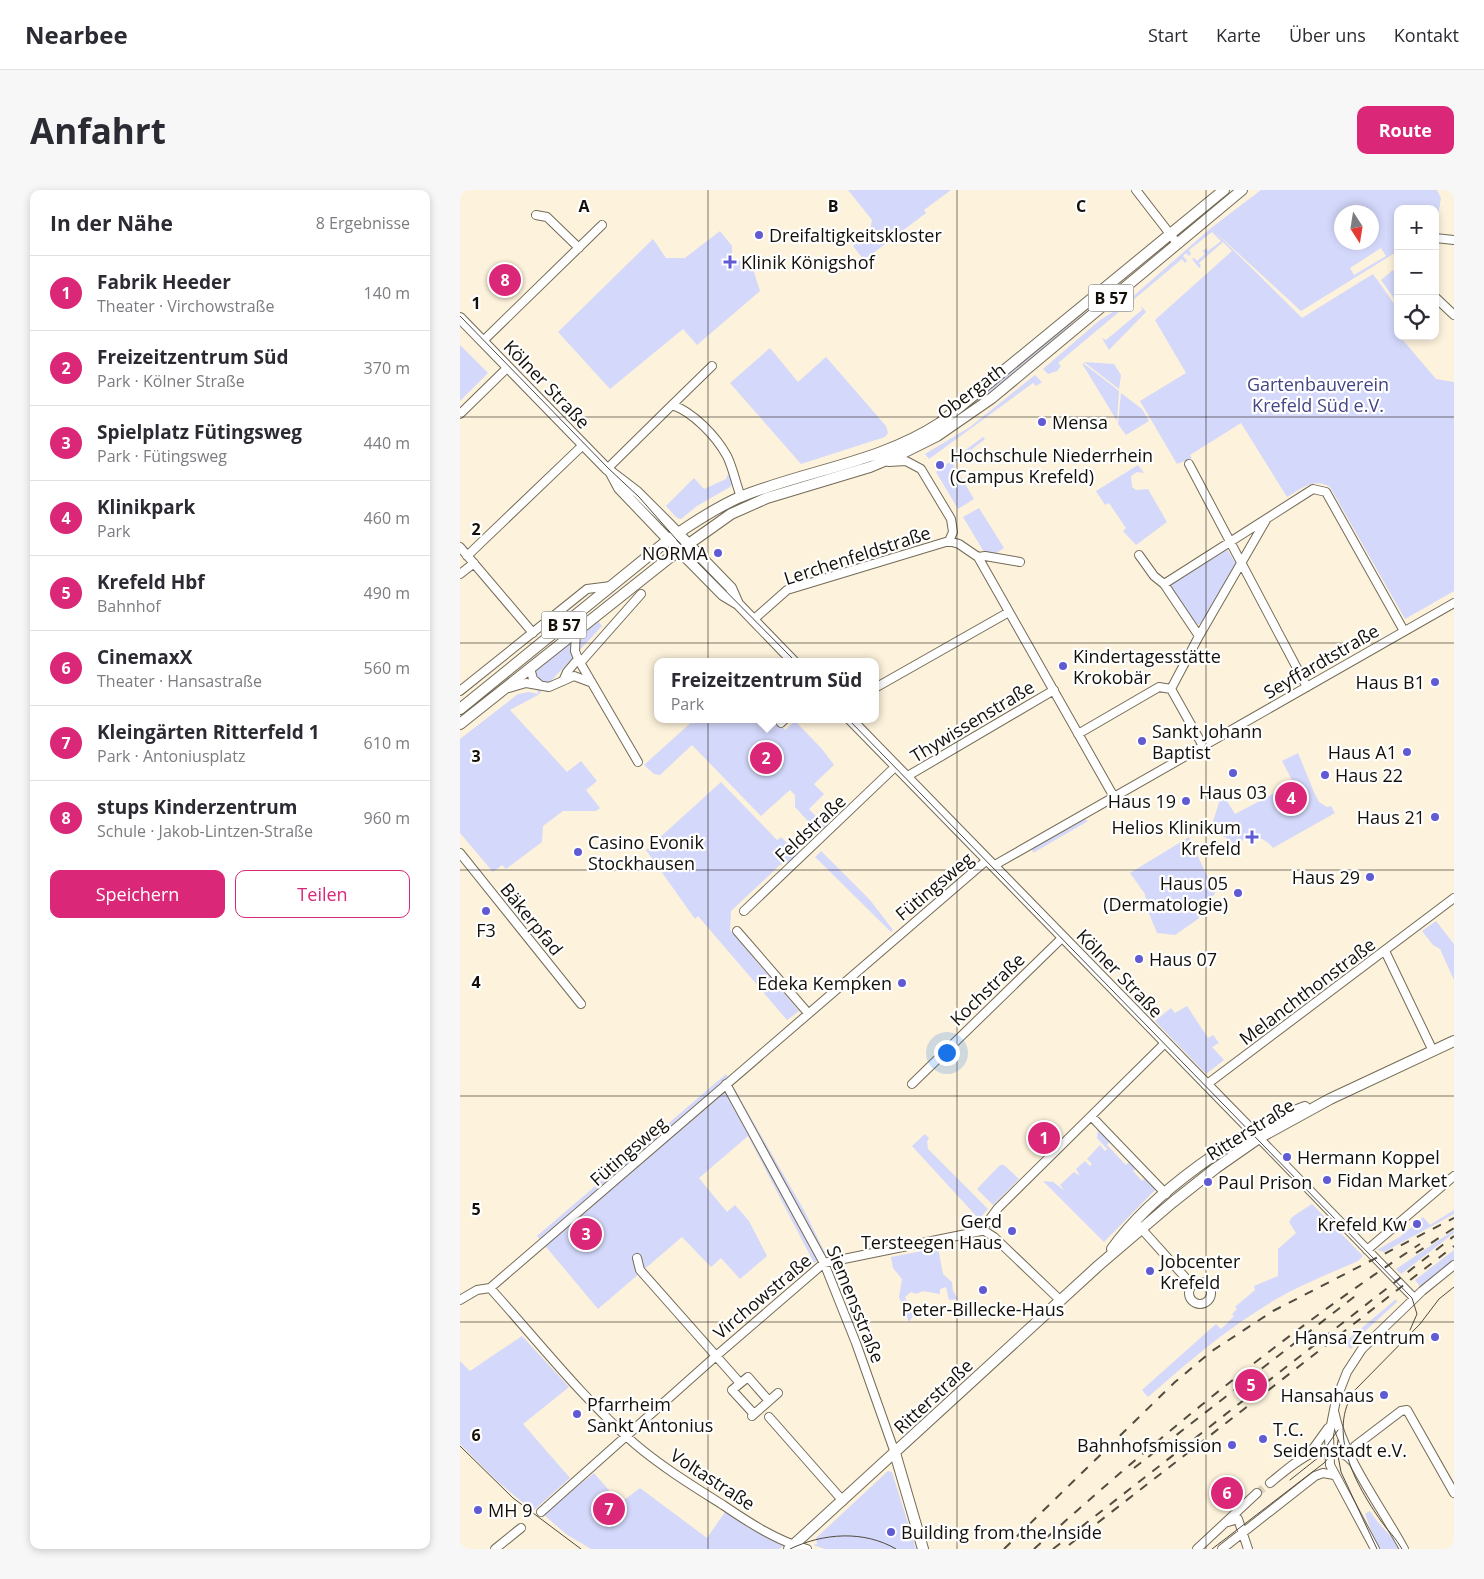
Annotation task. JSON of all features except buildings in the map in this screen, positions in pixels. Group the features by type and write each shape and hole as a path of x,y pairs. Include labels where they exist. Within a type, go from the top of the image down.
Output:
{"main road":[{"name":"Obergath","path":"668,540 706,515 741,497 868,458 904,444 930,430 961,407 1224,190"},
{"name":"Obergath","path":"679,551 748,505 881,463 937,436 975,411 1242,190"},
{"name":"Kölner Straße","path":"460,318 608,471 620,488 668,540 724,595 738,604 790,658"},
{"name":"Kölner Straße","path":"608,471 637,492 678,533 731,588 738,604"},
{"name":"B 57","path":"460,709 668,540"},
{"name":"B 57","path":"460,724 679,551"},
{"name":"B 57","path":"530,668 534,653 543,642"},
{"name":"Kölner Straße","path":"854,723 1259,1138"},
{"name":"Ritterstraße","path":"1138,1225 1259,1138 1330,1099 1454,1041"},
{"name":"Ritterstraße","path":"792,1547 1098,1266 1166,1194 1251,1130 1282,1116 1330,1099"},
{"name":"Siemensstraße","path":"895,1453 923,1549"}],"street":[{"path":"1136,190 1177,243"},
{"path":"536,215 547,217 579,248"},
{"path":"483,341 602,225"},
{"path":"1439,238 1454,240"},
{"path":"1439,301 1454,315"},
{"path":"608,471 712,366"},
{"path":"460,414 508,367"},
{"path":"672,405 685,410 720,445 728,457 741,497"},
{"path":"468,556 583,445"},
{"path":"881,463 906,461 921,469 952,519 953,532 949,541 959,544 978,557 1114,797"},
{"path":"1189,464 1307,687"},
{"path":"1164,584 1313,489 1326,492 1404,631"},
{"path":"1171,689 1199,636 1267,518"},
{"name":"Lerchenfeldstraße","path":"753,620 788,590 949,541"},
{"path":"460,547 533,633"},
{"path":"1139,555 1154,576 1164,584 1199,636"},
{"path":"978,557 985,556 1020,562"},
{"path":"460,574 474,563"},
{"path":"460,691 588,589 612,586"},
{"path":"563,681 567,672 641,594"},
{"name":"Seyffardtstraße","path":"1114,797 1454,603"},
{"path":"879,686 1009,612"},
{"path":"576,632 575,650 579,661 638,762"},
{"path":"530,668 533,679 540,686"},
{"path":"500,691 516,685 549,687 574,676 590,682"},
{"path":"1078,734 1159,687 1171,689"},
{"path":"1171,689 1203,746"},
{"name":"Thywissenstraße","path":"906,777 1054,690"},
{"name":"Feldstraße","path":"744,911 896,766"},
{"name":"Fütingsweg","path":"460,1300 477,1290 490,1288 808,1013 990,863 1114,797"},
{"name":"Bäkerpfad","path":"460,853 581,1004"},
{"name":"Melanchthonstraße","path":"1206,1085 1454,898"},
{"path":"737,931 808,1013"},
{"name":"Kochstraße","path":"912,1084 1062,937"},
{"path":"1385,951 1433,1051"},
{"path":"1060,1300 994,1237 983,1230 994,1213 1165,1043"},
{"name":"Siemensstraße","path":"726,1084 824,1263 856,1343 895,1453"},
{"path":"1091,1116 1166,1194"},
{"name":"Kölner Straße","path":"1259,1138 1414,1298"},
{"path":"1367,1250 1454,1176"},
{"path":"1138,1225 1192,1285"},
{"name":"Virchowstraße","path":"541,1512 716,1356 824,1263 970,1235 983,1230"},
{"path":"637,1258 640,1270 740,1383"},
{"path":"1375,1549 1330,1465 1328,1449 1334,1424 1334,1410 1342,1382 1354,1360 1368,1343 1414,1298 1454,1265"},
{"name":"Voltastraße","path":"490,1288 590,1399 627,1436 661,1464 687,1483 792,1547 807,1549"},
{"path":"769,1401 748,1377 732,1390 752,1416 769,1401 778,1393"},
{"path":"1351,1454 1358,1444 1406,1410 1454,1494"},
{"path":"769,1417 843,1500"},
{"path":"1334,1424 1354,1463 1404,1549"},
{"path":"1270,1483 1305,1456 1334,1424"},
{"path":"1305,1456 1328,1449 1342,1452 1354,1463"},
{"path":"1222,1549 1315,1476 1323,1474 1334,1475"},
{"path":"1198,1549 1236,1511 1257,1494"},
{"path":"1226,1523 1233,1519 1238,1520 1248,1549"},
{"path":"496,1549 521,1528"}],"green space":[{"path":"848,190 951,190 924,210 926,213 864,260 853,246 870,231 872,220"},
{"name":"Gartenbauverein Krefeld Süd e.V.","path":"1261,190 1437,190 1441,198 1439,210 1439,205 1394,205 1394,253 1301,311 1214,231 1302,318 1373,274 1394,303 1394,340 1403,340 1436,379 1454,382 1454,591 1405,619 1330,487 1318,483 1308,485 1287,497 1241,423 1190,455 1192,458 1177,464 1140,401 1186,373 1155,320 1232,251 1223,242 1199,263 1201,266 1199,268 1192,259 1194,258 1197,261 1205,254 1203,251 1206,248 1208,251 1221,241 1212,232 1189,250 1191,254 1189,256 1186,253 1183,256 1187,261 1185,263 1182,259 1058,363 1061,366 1057,371 1048,374 1043,369 1100,320 1121,307 1211,228"},
{"path":"720,231 732,246 732,257 738,261 746,261 754,272 760,291 697,345 683,329 610,389 558,332 653,239 666,258 685,258"},
{"path":"1394,271 1394,298 1381,280"},
{"path":"1093,302 1094,304 990,395 931,433"},
{"path":"1141,306 1146,312 1109,350 1102,338 1106,340 1142,310"},
{"path":"460,345 488,373 460,401"},
{"path":"770,348 798,382 826,357 886,426 888,433 885,437 801,464 730,383"},
{"path":"1084,362 1114,364 1121,375 1119,389"},
{"path":"1083,363 1119,391 1117,421 1083,365"},
{"path":"1035,375 1042,382 1036,386 1033,383 929,459 925,454 970,427"},
{"path":"1121,393 1142,409 1149,421 1126,435 1118,424"},
{"path":"983,437 985,439 953,464 974,499 958,509 936,472"},
{"path":"1138,465 1144,473 1137,472 1131,476 1132,487 1136,490 1148,489 1167,522 1136,545 1123,531 1126,528 1109,503 1105,505 1096,491"},
{"path":"729,472 732,484 730,487 697,506 681,519 677,518 666,506 694,478 704,489 726,479"},
{"path":"979,508 1004,548 995,554 984,552 963,517"},
{"path":"1227,549 1236,564 1203,623 1196,625 1169,586"},
{"path":"598,621 602,626 538,695 510,710 567,772 581,761 597,781 586,790 600,808 596,811 563,811 543,826 542,842 506,869 502,865 493,872 460,833 460,739 518,694 529,692 538,694 533,669"},
{"path":"691,723 779,723 785,730 793,723 797,723 822,749 834,765 814,784 824,794 809,809 826,827 819,833 795,807 795,795 790,790 761,816 692,745 660,775 654,774 644,765"},
{"path":"1298,753 1319,802 1327,807 1331,806 1335,813 1273,848 1265,840 1256,838 1235,844 1211,828 1222,793 1235,814 1288,786 1292,780 1282,761"},
{"path":"721,782 777,840 781,837 798,854 794,860 780,865 731,911 730,930 799,1011 787,1020 698,916 695,919 646,850"},
{"path":"1084,819 1088,821 1033,853 1032,849"},
{"path":"1189,837 1215,893 1198,919 1175,935 1157,933 1148,911 1145,894 1130,873"},
{"path":"821,851 870,900 893,930 891,932 815,857"},
{"path":"1436,921 1454,944 1454,980 1440,949 1433,945 1422,931"},
{"path":"1187,1006 1208,1038 1213,1035 1219,1043 1212,1047 1224,1060 1206,1074 1155,1021 1171,1008 1175,1013"},
{"path":"726,1074 805,1212 826,1255 814,1263 748,1136 699,1178 727,1212 735,1205 749,1221 767,1256 740,1279 721,1258 711,1267 682,1237 598,1309 537,1236"},
{"path":"1098,1128 1110,1141 1107,1145 1126,1165 1130,1161 1136,1168 1133,1171 1142,1181 1146,1177 1157,1188 1104,1242 1043,1181 1053,1182 1065,1191 1060,1185 1074,1172 1080,1176 1076,1169 1085,1161 1090,1166 1092,1164 1087,1159 1100,1145 1105,1151 1107,1149 1097,1138"},
{"path":"925,1134 929,1138 927,1142 928,1149 988,1209 979,1219 912,1146"},
{"path":"1000,1165 1004,1165 1019,1179 993,1205 977,1189"},
{"path":"1312,1204 1363,1256 1358,1261 1289,1292 1251,1315 1198,1354 1148,1397 1142,1390 1216,1324 1221,1329 1234,1316 1232,1314 1237,1309 1235,1307 1255,1290 1254,1286 1278,1276 1278,1249 1296,1233 1289,1222 1292,1217"},
{"path":"1454,1210 1454,1214 1384,1252 1377,1250 1401,1236 1423,1217 1430,1225"},
{"path":"1454,1230 1454,1233 1401,1274 1396,1269"},
{"path":"938,1248 943,1274 952,1282 953,1291 958,1299 949,1300 946,1287 940,1289 940,1294 923,1291 916,1294 911,1292 905,1297 913,1316 909,1322 899,1297 902,1279 893,1268 891,1257"},
{"path":"1454,1250 1454,1261 1422,1289 1415,1280"},
{"path":"1396,1299 1397,1302 1351,1344 1353,1347 1351,1349 1344,1343"},
{"path":"522,1336 569,1387 523,1424 570,1478 533,1511 497,1481 460,1444 460,1361 470,1371"},
{"path":"888,1471 892,1472 916,1549 825,1549 813,1545 817,1544 816,1538"},
{"path":"594,1473 620,1503 640,1488 707,1538 725,1512 784,1546 779,1549 591,1549 566,1534 543,1514"},
{"path":"1370,1511 1400,1549 1378,1549 1365,1514"}],"tunnel":[{"path":"1257,1493 1270,1483"}],"tram line":[{"path":"460,316 608,468 639,497 691,556 792,658"},
{"path":"852,723 1412,1298 1417,1314 1410,1330"},
{"path":"1402,1549 1381,1521 1354,1475 1344,1440 1343,1423 1347,1406 1355,1390 1420,1324 1439,1299 1454,1287"},
{"path":"1290,1480 1319,1457 1338,1430"},
{"path":"1338,1440 1337,1450 1341,1472 1377,1549"},
{"path":"460,1446 513,1498 581,1549"},
{"path":"1212,1549 1324,1463 1338,1447"},
{"path":"790,1549 816,1540 843,1536 871,1539 896,1549"}],"railway":[{"path":"1004,1549 1175,1382 1212,1351 1273,1311 1454,1218"},
{"path":"1416,1253 1454,1228"},
{"path":"1053,1549 1454,1236"},
{"path":"1034,1549 1221,1389 1319,1314 1420,1244"},
{"path":"1069,1545 1454,1246"},
{"path":"1134,1468 1359,1293"}],"place":[{"name":"Dreifaltigkeitskloster","path":"759,235"},
{"name":"Klinik Königshof","path":"730,262"},
{"name":"stups Kinderzentrum","path":"505,280"},
{"name":"Mensa","path":"1042,422"},
{"name":"Hochschule Niederrhein (Campus Krefeld)","path":"940,465"},
{"name":"NORMA","path":"718,553"},
{"name":"Kindertagesstätte Krokobär","path":"1063,666"},
{"name":"Haus B1","path":"1435,682"},
{"name":"Sankt Johann Baptist","path":"1142,741"},
{"name":"Haus A1","path":"1407,752"},
{"name":"Freizeitzentrum Süd","path":"766,758"},
{"name":"Haus 03","path":"1233,773"},
{"name":"Haus 22","path":"1325,775"},
{"name":"Klinikpark","path":"1291,798"},
{"name":"Haus 19","path":"1186,801"},
{"name":"Haus 21","path":"1435,817"},
{"name":"Helios Klinikum Krefeld","path":"1252,837"},
{"name":"Casino Evonik Stockhausen","path":"578,852"},
{"name":"Haus 29","path":"1370,877"},
{"name":"Haus 05 (Dermatologie)","path":"1238,893"},
{"name":"F3","path":"486,911"},
{"name":"Haus 07","path":"1139,959"},
{"name":"Edeka Kempken","path":"902,983"},
{"name":"Fabrik Heeder","path":"1044,1138"},
{"name":"Hermann Koppel","path":"1287,1157"},
{"name":"Fidan Market","path":"1327,1180"},
{"name":"Paul Prison","path":"1208,1182"},
{"name":"Krefeld Kw","path":"1417,1224"},
{"name":"Gerd Tersteegen Haus","path":"1012,1231"},
{"name":"Spielplatz Fütingsweg","path":"586,1234"},
{"name":"Jobcenter Krefeld","path":"1150,1271"},
{"name":"Peter-Billecke-Haus","path":"983,1290"},
{"name":"Hansa Zentrum","path":"1435,1337"},
{"name":"Krefeld Hbf","path":"1251,1385"},
{"name":"Hansahaus","path":"1384,1395"},
{"name":"Pfarrheim Sankt Antonius","path":"577,1414"},
{"name":"T.C. Seidenstadt e.V.","path":"1263,1439"},
{"name":"Bahnhofsmission","path":"1232,1445"},
{"name":"CinemaxX","path":"1227,1493"},
{"name":"Kleingärten Ritterfeld 1","path":"609,1509"},
{"name":"MH 9","path":"478,1510"},
{"name":"Building from the Inside","path":"891,1532"}]}
